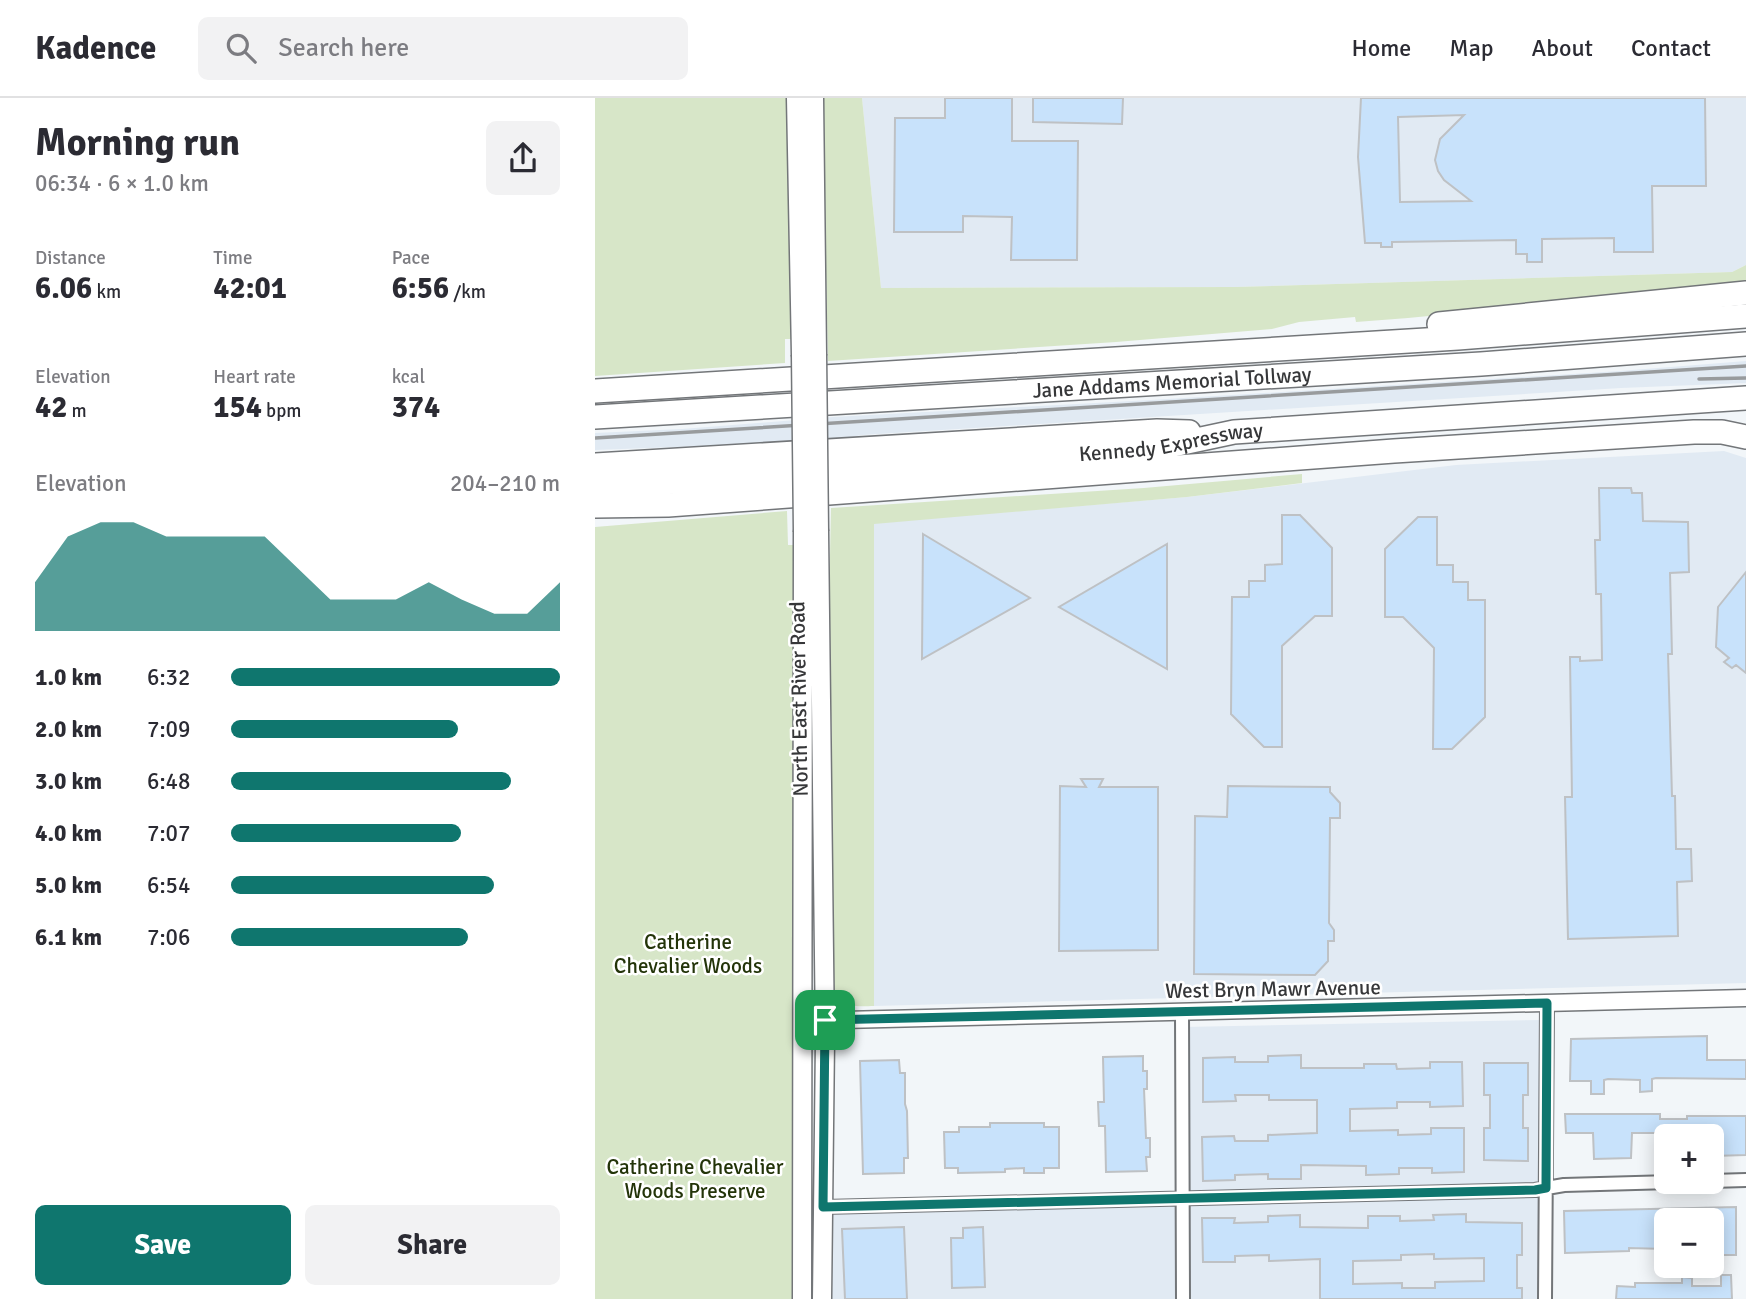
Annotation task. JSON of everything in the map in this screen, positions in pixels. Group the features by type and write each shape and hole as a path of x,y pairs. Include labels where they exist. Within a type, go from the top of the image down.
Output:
{"highway":[{"path":"1239,351 1381,330 1746,293"},
{"path":"595,391 1458,338 1746,316"},
{"name":"Jane Addams Memorial Tollway","path":"595,417 1454,365 1746,344"},
{"name":"Kennedy Expressway","path":"595,487 893,469 1159,448 1234,432 1746,398"},
{"path":"595,465 1143,432 1234,432"},
{"path":"595,514 668,505 1551,441 1694,432 1722,432 1746,437"},
{"path":"595,506 668,505"}],"main road":[{"name":"North East River Road","path":"796,98 809,354"},
{"name":"North East River Road","path":"814,98 809,354 811,532 825,1020 822,1299"},
{"name":"North East River Road","path":"802,1299 802,1021 811,532"}],"street":[{"name":"West Bryn Mawr Avenue","path":"802,1021 1746,998"},
{"path":"1545,1299 1547,1003"},
{"path":"1182,1012 1183,1299"},
{"path":"1724,1181 1746,1180"},
{"path":"823,1207 1535,1190 1564,1185 1654,1183"}],"shaded area":[{"path":"862,98 1746,98 1746,265 1732,272 1235,287 881,288"},
{"path":"1746,361 1746,383 1621,388 862,435 783,443 595,450 595,433 1620,371"},
{"path":"1724,451 1746,458 1746,983 874,1006 874,523 1187,497 1456,465"},
{"path":"1542,1020 1545,1299 831,1299 831,1207 1184,1199 1183,1027"}],"green space":[{"path":"595,98 789,98 792,339 785,339 785,363 595,376"},
{"path":"822,98 862,98 881,288 1235,287 1732,272 1746,265 1746,285 1408,318 1356,322 1355,317 1299,322 1272,329 828,361"},
{"path":"1302,474 1302,483 1187,497 874,524 874,1006 853,1006 841,998 833,984 830,967 832,735 828,651 831,508 1144,488"},
{"name":"Catherine Chevalier Woods Preserve","path":"787,511 788,545 795,545 793,1009 797,1172 796,1299 595,1299 595,527"}],"building":[{"path":"945,98 1012,98 1012,141 1078,141 1077,260 1011,260 1012,217 963,216 963,232 894,232 895,118 945,118"},
{"path":"1033,98 1123,98 1122,124 1033,122"},
{"path":"1361,98 1705,98 1706,186 1652,186 1653,252 1614,252 1614,238 1542,239 1542,262 1527,262 1527,254 1516,254 1516,240 1392,242 1392,247 1381,247 1381,243 1365,243 1358,157","holes":["1464,115 1440,139 1435,160 1438,171 1444,180 1471,201 1400,202 1398,117"]},
{"path":"1599,488 1631,488 1632,493 1642,493 1643,521 1688,522 1689,572 1670,573 1672,654 1668,654 1676,849 1691,849 1692,881 1677,882 1678,936 1568,939 1565,797 1572,797 1570,657 1580,657 1580,661 1602,660 1601,594 1596,594 1595,540 1600,540"},
{"path":"1282,515 1300,515 1332,548 1332,616 1315,616 1282,646 1282,747 1264,747 1231,714 1232,597 1249,597 1249,581 1265,581 1265,565 1282,564"},
{"path":"1418,517 1437,517 1437,565 1453,565 1453,582 1468,582 1468,600 1485,600 1485,717 1452,749 1433,749 1434,648 1403,617 1385,617 1385,549"},
{"path":"923,534 1030,598 922,659"},
{"path":"1167,544 1167,669 1059,607"},
{"path":"1746,572 1746,673 1736,665 1732,668 1724,662 1729,658 1716,647 1718,607"},
{"path":"1081,779 1103,779 1099,787 1158,787 1158,950 1059,951 1060,786 1086,787"},
{"path":"1228,786 1330,787 1330,792 1340,803 1340,818 1330,818 1329,923 1334,930 1334,941 1328,941 1328,961 1315,975 1194,974 1195,816 1227,817"},
{"path":"1707,1036 1707,1060 1746,1060 1746,1079 1656,1078 1652,1079 1652,1091 1640,1092 1640,1080 1608,1079 1604,1080 1604,1094 1591,1094 1591,1081 1570,1081 1571,1039"},
{"path":"1301,1055 1301,1068 1364,1068 1364,1064 1396,1064 1397,1069 1430,1068 1430,1062 1462,1062 1463,1106 1430,1107 1430,1102 1397,1102 1397,1108 1350,1109 1350,1131 1398,1130 1398,1135 1431,1134 1431,1128 1464,1128 1464,1172 1432,1173 1432,1168 1399,1168 1399,1174 1366,1175 1366,1166 1301,1165 1301,1179 1268,1179 1268,1174 1235,1175 1235,1180 1203,1181 1202,1137 1234,1136 1235,1141 1268,1141 1268,1135 1317,1133 1317,1100 1269,1100 1269,1095 1235,1095 1236,1101 1203,1102 1203,1058 1235,1057 1235,1062 1268,1062 1268,1056"},
{"path":"1143,1056 1143,1071 1147,1071 1147,1089 1144,1089 1146,1138 1150,1138 1150,1157 1146,1157 1147,1171 1106,1172 1105,1126 1099,1126 1098,1102 1104,1102 1103,1057"},
{"path":"899,1060 900,1073 905,1073 907,1111 908,1158 904,1158 904,1173 863,1174 860,1061"},
{"path":"1484,1063 1528,1063 1528,1095 1523,1095 1523,1128 1528,1128 1528,1161 1484,1160 1484,1128 1490,1128 1490,1095 1484,1095"},
{"path":"1565,1114 1660,1114 1660,1119 1746,1116 1746,1155 1724,1156 1724,1124 1654,1124 1654,1133 1632,1133 1631,1158 1594,1159 1593,1133 1566,1133"},
{"path":"990,1123 1044,1123 1044,1127 1059,1127 1059,1168 1044,1168 1044,1173 1024,1173 1024,1168 1005,1169 1005,1172 958,1173 958,1168 945,1168 944,1132 959,1132 959,1127 990,1127"},
{"path":"1736,1207 1736,1255 1724,1255 1724,1208 1693,1208"},
{"path":"1654,1209 1654,1249 1565,1253 1564,1211"},
{"path":"1466,1214 1466,1222 1522,1223 1522,1255 1517,1255 1517,1288 1522,1288 1522,1299 1320,1299 1320,1259 1269,1261 1269,1255 1235,1256 1235,1262 1203,1262 1202,1218 1235,1218 1234,1223 1268,1222 1268,1216 1300,1215 1300,1227 1368,1228 1368,1216 1400,1216 1400,1221 1434,1220 1433,1215","holes":["1434,1254 1434,1259 1484,1258 1484,1281 1435,1282 1435,1288 1402,1288 1402,1283 1353,1284 1353,1261 1401,1260 1401,1255"]},
{"path":"904,1227 907,1299 845,1299 842,1229"},
{"path":"983,1227 985,1287 952,1288 951,1238 963,1238 963,1228"},
{"path":"1731,1275 1732,1299 1616,1299 1617,1286 1635,1287 1635,1283 1682,1283 1682,1278 1692,1278 1692,1286 1721,1286 1721,1278"}],"railway":[{"path":"595,438 1746,366"},
{"path":"1699,379 1746,378"}],"route":[{"path":"1547,1003 1546,1188 823,1207 825,1020 1547,1003"}],"park label":[{"name":"Catherine Chevalier Woods","path":"688,954"}]}
